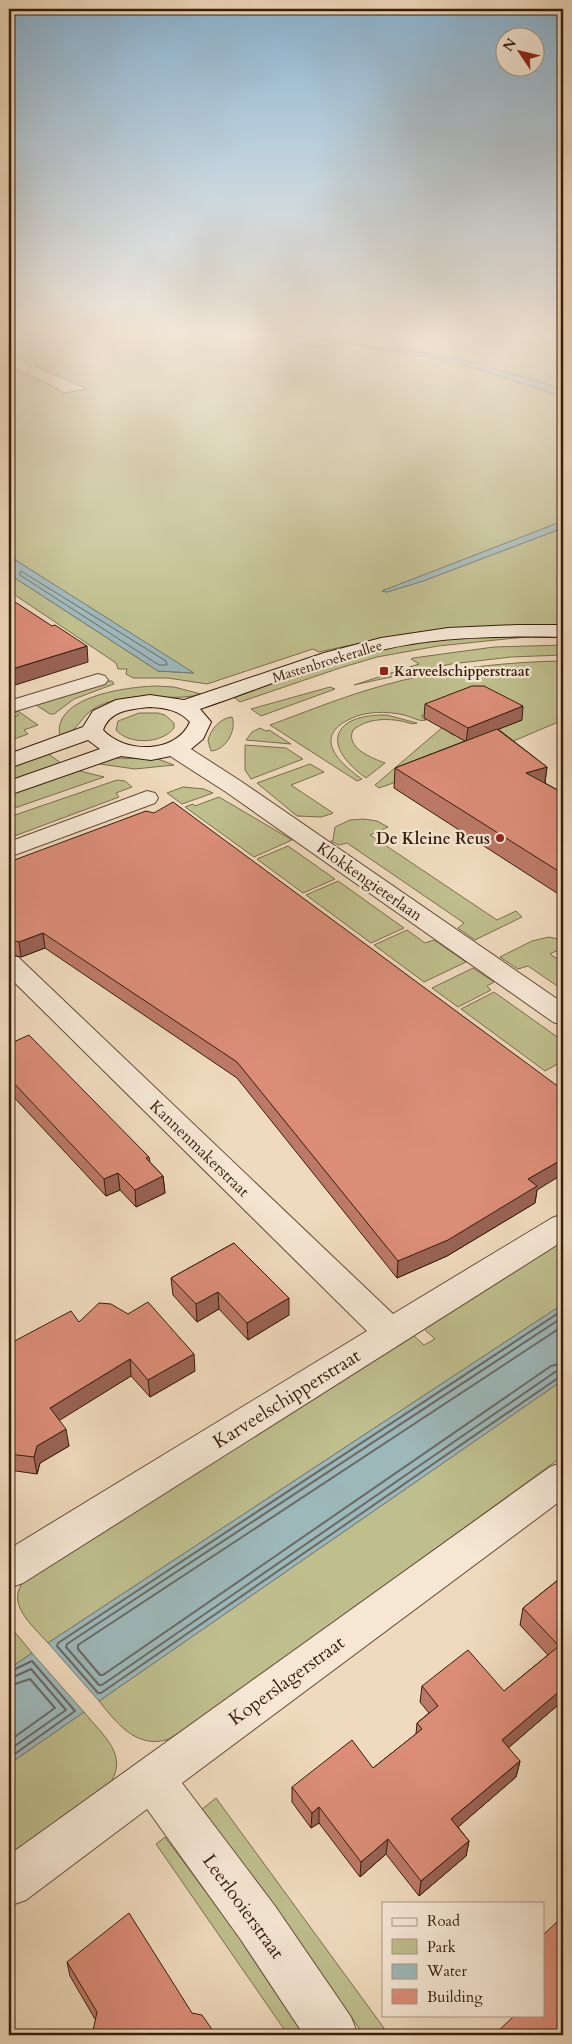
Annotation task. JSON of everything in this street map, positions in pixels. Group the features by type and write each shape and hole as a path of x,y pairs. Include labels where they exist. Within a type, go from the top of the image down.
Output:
{"street":[{"name":"Mastenbroekerallee","path":"184,707 356,650 390,642 416,637 491,631 563,631"},
{"name":"Mastenbroekerallee","path":"276,696 360,667 422,653 496,644 563,642"},
{"path":"9,707 98,680"},
{"path":"150,701 184,707 209,719 200,732 190,741 175,749 136,753 118,750 105,746 96,739 92,731 94,722 102,714 115,707 150,701"},
{"path":"9,761 92,731"},
{"name":"Klokkengieterlaan","path":"175,749 234,787 563,1016"},
{"path":"9,788 118,750"},
{"path":"9,850 147,798"},
{"name":"Kannenmakerstraat","path":"9,963 391,1333"},
{"name":"Karveelschipperstraat","path":"9,1570 563,1226"},
{"name":"Koperslagerstraat","path":"9,1883 151,1778 558,1491"},
{"name":"Leerlooierstraat","path":"151,1778 258,1923 333,2035"}],"green space":[{"path":"9,426 563,426 563,521 382,591 387,592 423,581 563,528 563,628 502,628 440,632 378,640 319,652 313,649 207,684 168,678 133,678 126,674 127,669 118,669 116,663 9,591 9,574 158,671 193,673 9,556"},
{"path":"455,636 535,636 438,646 377,657 240,702 231,695 352,654"},
{"path":"563,645 563,655 511,657 451,664 354,685 419,664 411,659 413,658 494,647"},
{"path":"563,661 563,720 516,740 379,788 375,785 444,726 451,734 465,738 451,704 421,716 426,720 377,712 356,716 339,726 333,734 331,742 333,750 353,773 362,779 357,781 270,725 394,682 490,665"},
{"path":"107,681 112,681 114,684 74,699 54,714 50,714 36,705"},
{"path":"155,686 174,687 201,694 181,697 138,697 109,702 100,705 86,715 72,731 60,737 60,723 67,712 79,703 94,696 111,692"},
{"path":"330,687 335,689 261,716 251,709"},
{"path":"18,711 38,725 24,730 28,734 9,741 9,718 19,715 15,712"},
{"path":"139,713 165,715 174,723 174,728 162,737 145,741 129,738 116,730 118,721"},
{"path":"387,715 417,723 376,720 358,726 353,730 353,742 356,747 367,755 385,763 366,778 351,766 342,754 338,743 339,734 344,726 354,720 368,716"},
{"path":"232,717 233,728 229,739 221,747 211,751 208,741 213,729 223,720"},
{"path":"260,728 266,731 269,730 291,744 246,740 252,732"},
{"path":"245,745 286,748 303,759 251,779 245,770"},
{"path":"46,752 62,764 9,782 9,765"},
{"path":"111,758 158,759 174,765 135,769 93,763"},
{"path":"310,764 324,772 291,785 333,813 331,814 321,817 297,816 257,783"},
{"path":"72,769 104,777 9,810 9,791"},
{"path":"117,780 125,781 132,787 116,793 119,797 9,838 9,817"},
{"path":"183,787 204,789 213,793 182,804 167,793"},
{"path":"219,797 292,840 254,857 185,807 193,804 195,806"},
{"path":"364,819 377,821 388,827 370,835 497,920 516,911 522,917 475,940 458,928 464,923 347,843 339,845 331,841 333,840 335,827 350,820"},
{"path":"288,846 335,879 303,893 257,859"},
{"path":"338,881 404,928 371,943 306,895"},
{"path":"407,930 425,943 434,940 466,962 424,982 374,945"},
{"path":"549,937 563,940 563,948 550,954 563,963 563,990 528,966 518,969 500,957 532,941"},
{"path":"473,968 494,982 487,986 491,990 458,1007 432,988"},
{"path":"494,992 563,1041 563,1061 545,1071 461,1009"},
{"path":"563,1241 563,1304 48,1643 23,1614 19,1606 18,1597 19,1589 25,1580 413,1335 424,1345 435,1339 424,1329"},
{"path":"563,1380 563,1456 186,1730 166,1740 145,1740 136,1737 119,1725 99,1701"},
{"path":"9,1625 32,1653 9,1669"},
{"path":"84,1712 112,1747 117,1765 114,1775 108,1786 9,1858 9,1764"},
{"path":"216,1798 389,2035 364,2035 263,1891 201,1810"},
{"path":"165,1837 234,1930 305,2035 288,2035 156,1844"}],"water":[{"path":"563,521 563,528 423,581 387,592 382,591"},
{"path":"9,556 194,673 158,671 9,574"},
{"path":"563,1304 563,1380 99,1701 48,1643"},
{"path":"32,1653 84,1712 9,1764 9,1669"}],"building":[{"path":"9,598 52,626 55,625 87,646 9,670"},
{"path":"472,686 484,686 523,706 468,728 425,704"},
{"path":"497,729 547,767 526,773 563,793 563,874 395,768"},
{"path":"173,802 563,1090 563,1159 528,1179 537,1186 448,1240 398,1261 237,1062 43,933 19,942 9,939 9,862 146,811 154,813"},
{"path":"29,1035 149,1157 146,1158 163,1176 135,1190 118,1173 104,1179 9,1078 9,1044"},
{"path":"234,1243 289,1298 247,1323 218,1292 196,1304 171,1278"},
{"path":"148,1302 194,1354 148,1380 130,1359 50,1408 66,1429 37,1446 34,1457 9,1454 9,1344 71,1311 79,1322 99,1303 111,1304 128,1314"},
{"path":"563,1576 563,1691 562,1689 502,1740 520,1761 451,1819 469,1841 421,1881 388,1839 361,1862 319,1807 312,1813 292,1787 352,1740 373,1768 422,1729 417,1723 438,1706 422,1686 468,1650 504,1691 559,1646 523,1608"},
{"path":"129,1913 192,2013 202,2015 216,2035 92,2035 97,2012 67,1962"},
{"path":"558,1921 563,1927 563,2035 494,2035 514,2016 544,2016 544,1934"}],"place":[{"name":"Karveelschipperstraat","path":"384,671"},
{"name":"De Kleine Reus","path":"500,838"}]}
